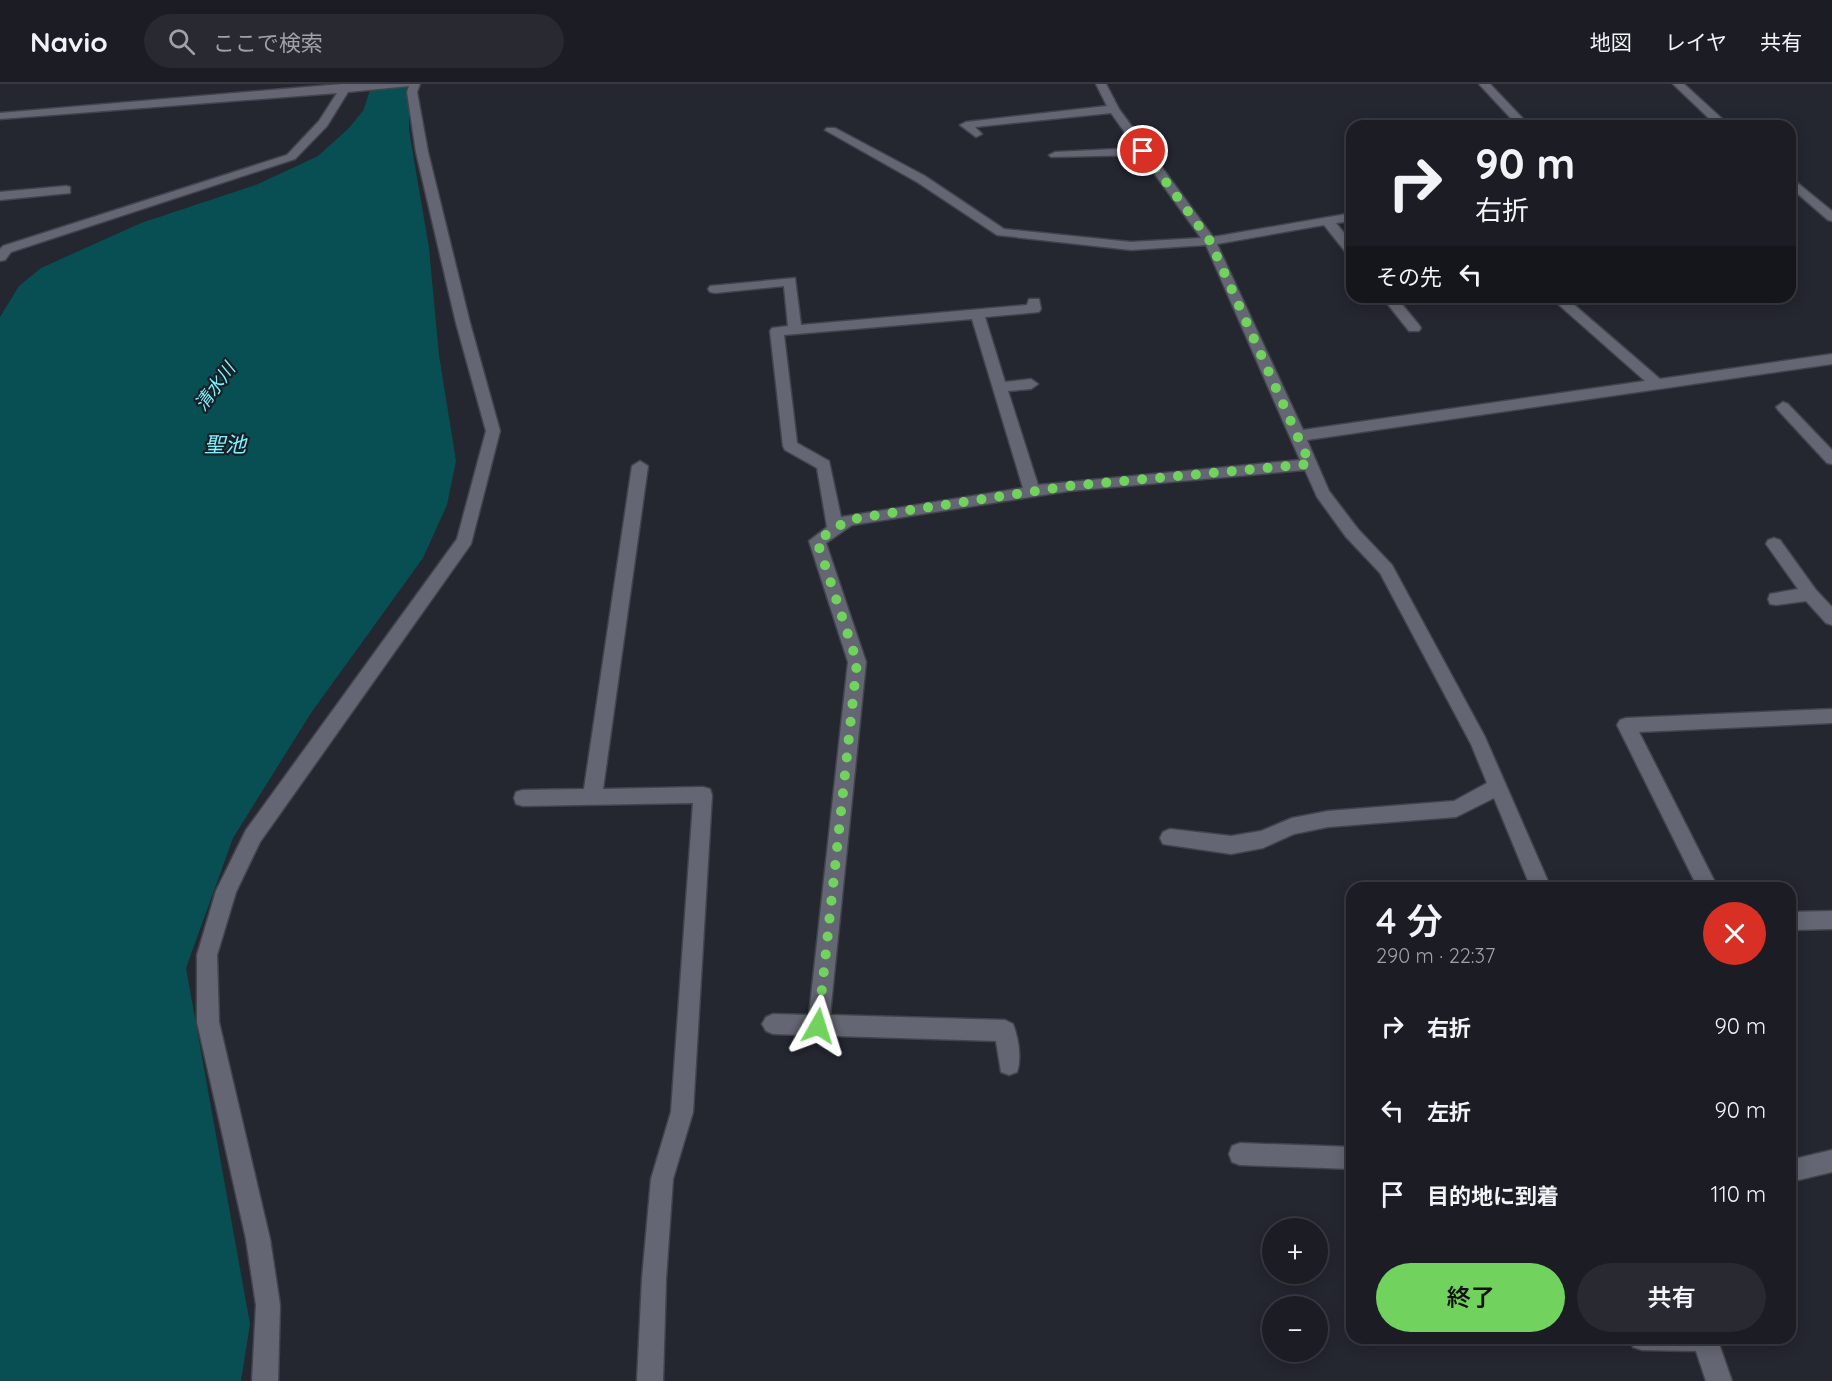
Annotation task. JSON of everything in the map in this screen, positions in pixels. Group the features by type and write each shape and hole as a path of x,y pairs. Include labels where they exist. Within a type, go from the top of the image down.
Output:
{"street":[{"path":"0,116 345,86 405,84"},
{"path":"265,1381 268,1305 258,1239 208,1022 207,955 226,891 253,836 465,540 493,431 463,322 422,152 412,92 415,84"},
{"path":"1101,84 1113,109 1210,241 1322,493 1352,533 1386,569 1479,742 1538,882"},
{"path":"1484,84 1518,120"},
{"path":"1678,84 1717,120"},
{"path":"2,252 291,157 312,139 330,116 345,86"},
{"path":"976,134 966,125 1113,109"},
{"path":"831,130 921,179 1001,232 1114,245 1210,241 1346,218"},
{"path":"1055,155 1143,151"},
{"path":"1796,186 1832,218"},
{"path":"0,196 66,190"},
{"path":"1327,221 1346,245"},
{"path":"715,289 790,281 795,329"},
{"path":"835,529 824,465 790,446 777,331 1034,309 1034,302"},
{"path":"1394,303 1414,328"},
{"path":"1564,303 1658,384"},
{"path":"977,314 1032,492"},
{"path":"1298,436 1832,359"},
{"path":"1000,387 1031,384"},
{"path":"1783,407 1832,459"},
{"path":"818,1026 857,662 817,541 848,520 1069,486 1310,464"},
{"path":"592,797 640,466"},
{"path":"1774,544 1810,594 1832,618"},
{"path":"1776,598 1810,594"},
{"path":"1705,882 1626,725 1832,716"},
{"path":"1170,838 1231,845 1263,839 1292,826 1328,819 1456,809 1498,787"},
{"path":"523,798 703,795 682,1112 662,1179 654,1279 650,1381"},
{"path":"1796,921 1832,920"},
{"path":"774,1024 1005,1031 1009,1064"},
{"path":"1240,1155 1346,1158"},
{"path":"1796,1170 1832,1161"},
{"path":"1707,1344 1719,1381"}],"water":[{"name":"聖池","path":"409,103 409,130 429,248 439,355 456,461 447,505 423,558 311,713 233,838 186,968 250,1324 241,1381 0,1381 0,317 19,286 41,268 141,223 258,184 318,156 349,128 366,107"}],"waterway":[{"name":"清水川","path":"350,203 366,181 395,84"}],"route":[{"path":"818,1026 857,662 817,541 848,520 871,516 1069,486 1310,464 1210,241 1143,151"}]}
